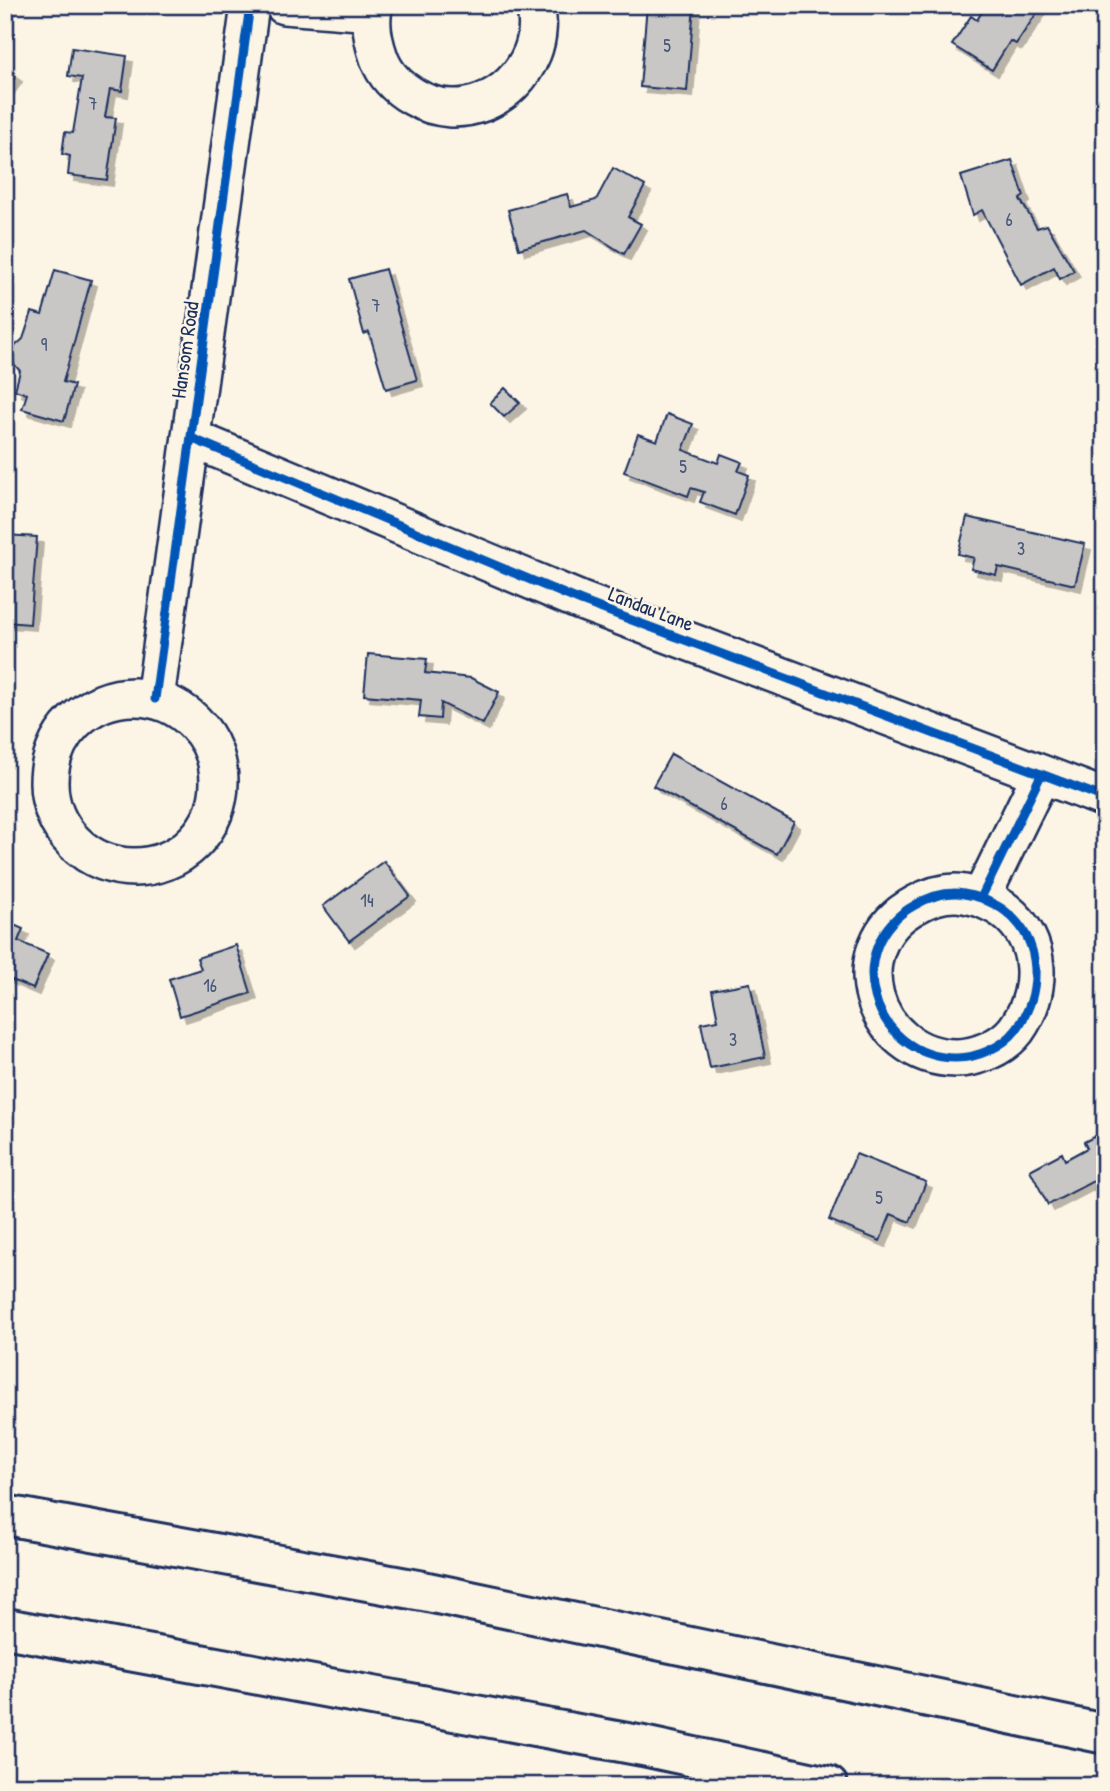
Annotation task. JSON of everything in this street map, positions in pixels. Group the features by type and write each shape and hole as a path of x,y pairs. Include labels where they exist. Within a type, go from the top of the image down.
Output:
{"highway":[{"path":"5,1515 423,1591 1105,1734"},
{"path":"5,1628 643,1746 828,1786"}],"street":[{"name":"Hansom Road","path":"155,699 250,5"},
{"path":"284,5 373,8 372,40 382,67 401,89 426,104 454,109 482,104 507,90 526,68 537,41 535,5"},
{"name":"Landau Lane","path":"191,438 581,601 1105,799"},
{"path":"127,697 155,699 181,710 201,729 215,754 219,782 214,810 201,835 181,854 155,865 127,867 99,861 76,845 58,823 49,796 50,768 55,750 76,719 100,704 127,697"},
{"path":"981,898 1041,775"},
{"path":"955,893 981,898 1005,911 1024,931 1034,956 1036,984 1029,1010 1014,1033 993,1049 967,1058 940,1058 914,1049 892,1032 878,1009 871,983 874,955 885,930 904,911 928,897 955,893"}],"building":[{"path":"647,5 694,5 687,91 640,87"},
{"path":"986,5 1042,5 1016,44 1010,41 992,70 952,45 971,16 977,20"},
{"path":"72,48 127,56 122,91 110,89 105,117 116,118 107,180 68,175 70,156 62,154 65,132 73,133 82,78 68,76"},
{"path":"5,68 16,76 5,92"},
{"path":"1012,160 1024,196 1020,199 1037,228 1047,225 1074,271 1060,279 1054,267 1021,285 982,210 973,215 961,176"},
{"path":"613,168 645,186 628,217 641,224 624,254 586,230 519,249 508,210 567,194 571,207 596,200"},
{"path":"385,269 417,380 386,389 369,332 364,334 349,279"},
{"path":"55,270 91,280 63,382 74,385 64,421 22,409 27,394 15,390 20,371 12,356 14,347 23,339 32,312 42,315"},
{"path":"505,388 520,403 504,417 490,403"},
{"path":"667,414 693,424 683,450 718,463 721,454 742,462 738,471 749,475 735,515 700,502 704,492 691,488 688,496 624,472 638,434 657,441"},
{"path":"967,517 1085,544 1075,585 998,567 996,575 971,569 974,558 958,554"},
{"path":"5,535 37,537 30,624 5,622"},
{"path":"368,654 427,659 425,673 471,678 499,692 483,724 441,703 440,719 419,717 421,700 364,695"},
{"path":"671,754 794,822 777,854 653,786"},
{"path":"384,861 410,896 349,941 323,906"},
{"path":"5,921 23,929 18,941 48,954 33,989 5,977"},
{"path":"236,945 251,993 180,1016 169,979 201,969 197,958"},
{"path":"750,983 765,1057 710,1068 701,1023 718,1020 712,990"},
{"path":"1105,1131 1105,1175 1048,1205 1030,1170 1062,1153 1065,1160 1087,1148 1084,1142"},
{"path":"856,1154 926,1182 910,1222 891,1214 880,1241 829,1220"}],"cycle path":[{"path":"155,699 250,5"},
{"path":"191,438 581,601 1105,798"},
{"path":"981,898 1005,911 1027,937 1035,968 1031,1000 1011,1036 989,1050 956,1058 927,1053 903,1039 886,1020 875,996 872,971 877,946 891,923 924,900 955,893 981,898 1041,775"}]}
